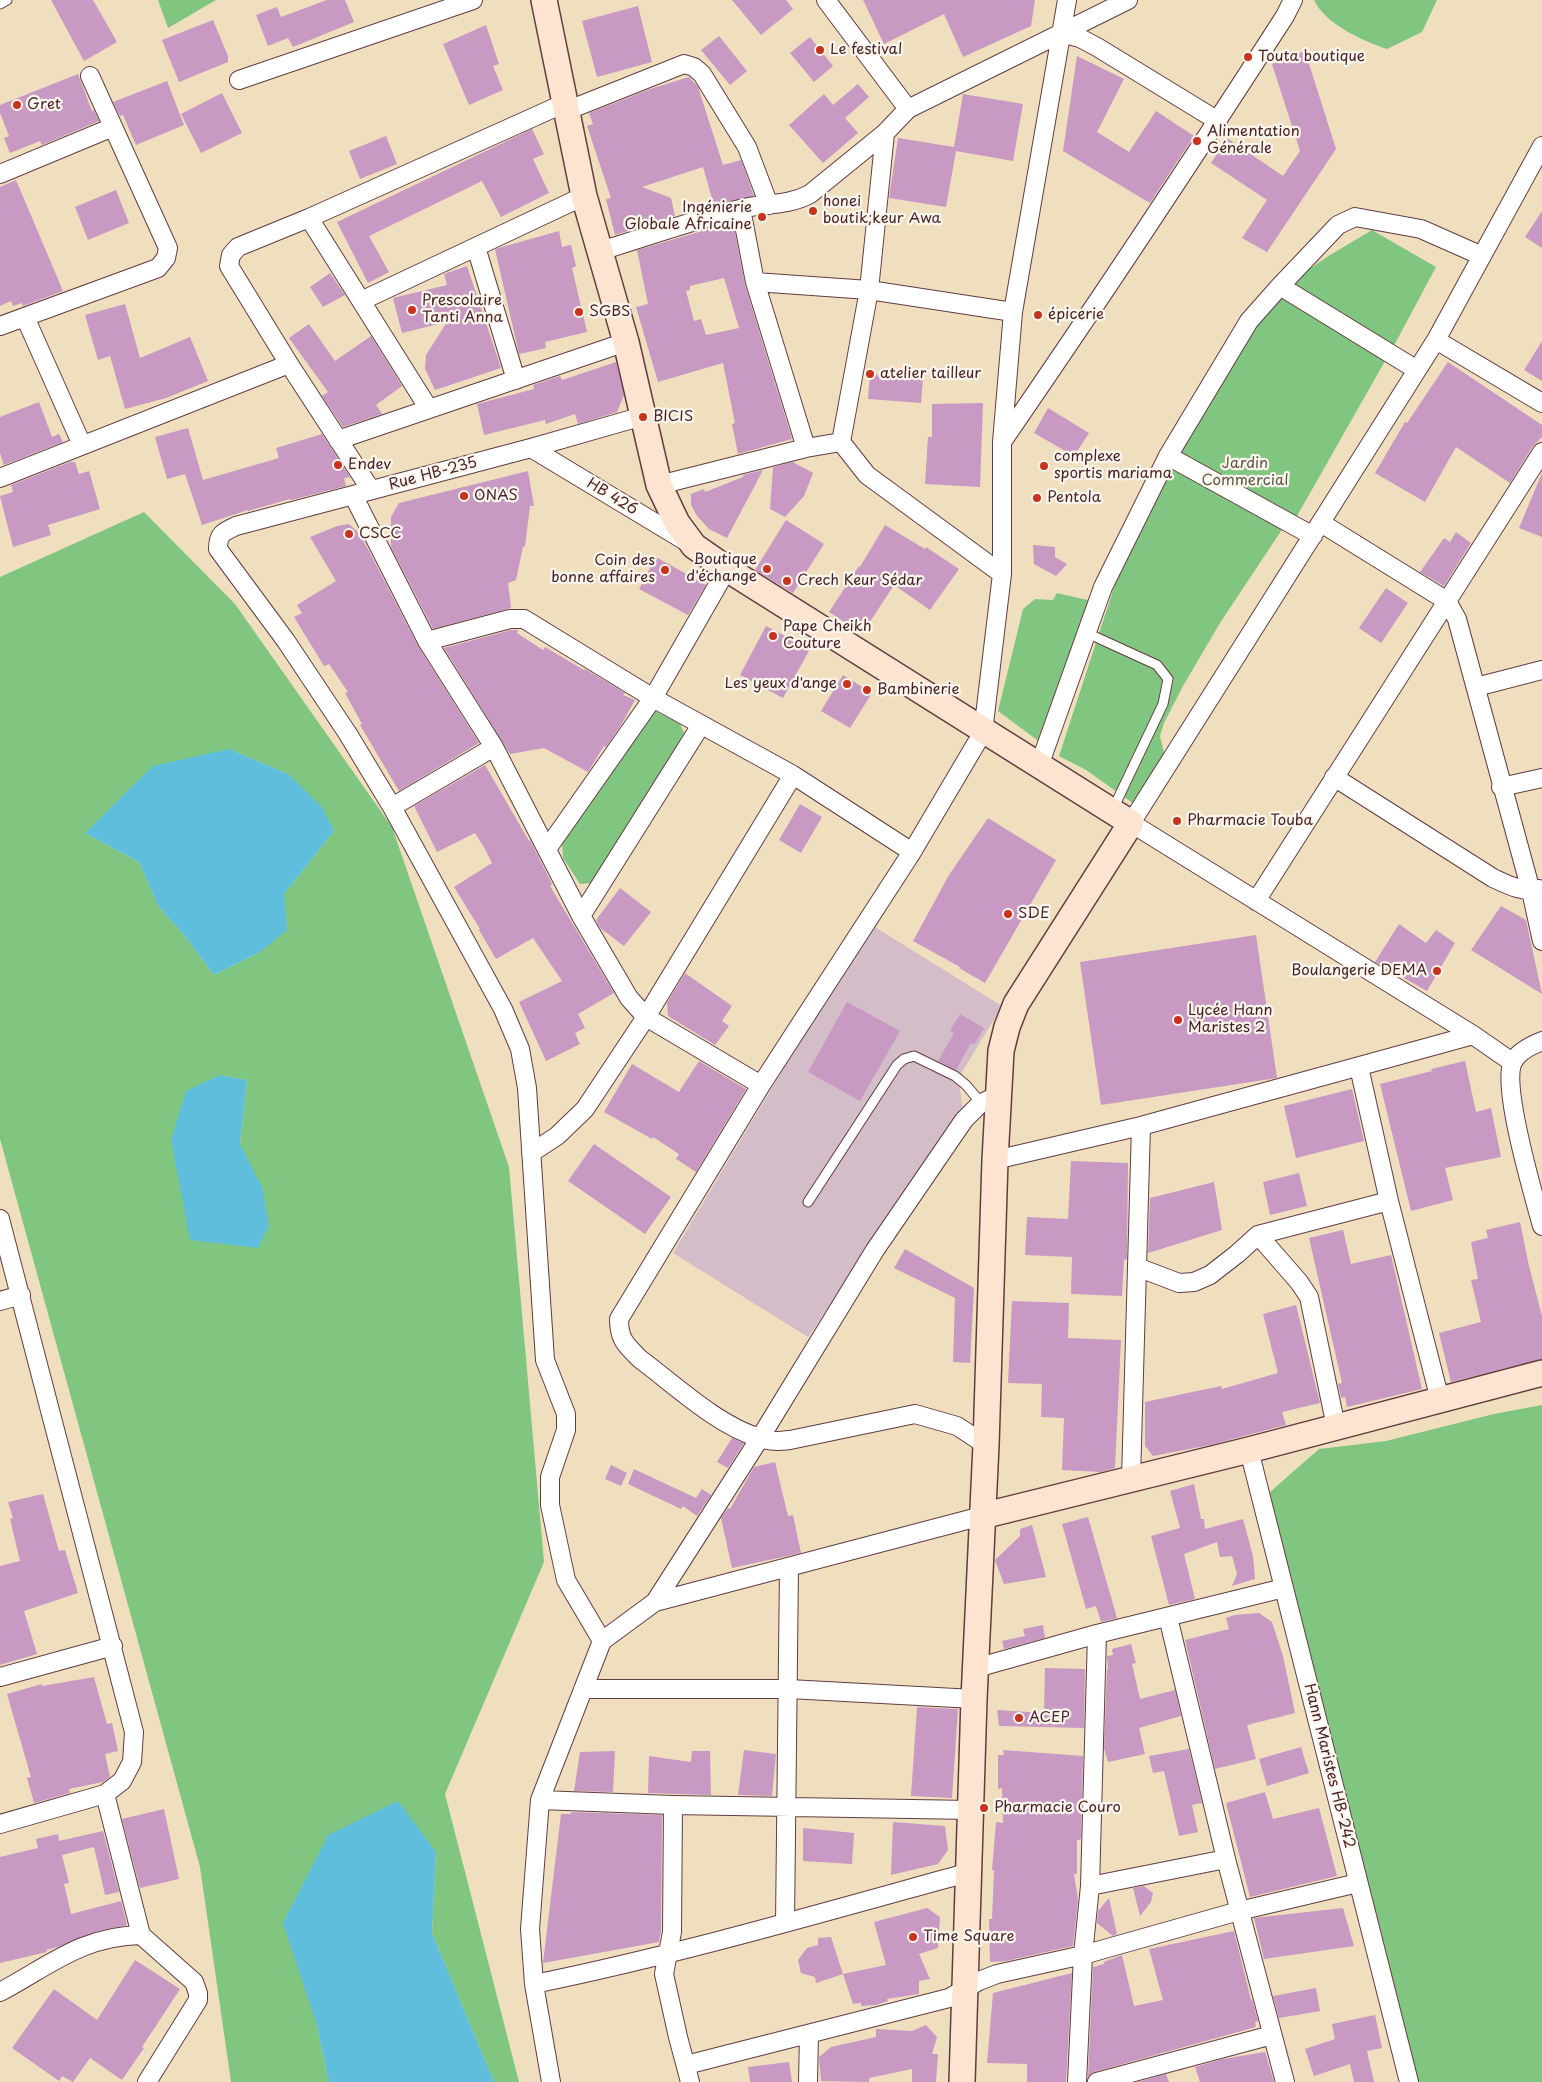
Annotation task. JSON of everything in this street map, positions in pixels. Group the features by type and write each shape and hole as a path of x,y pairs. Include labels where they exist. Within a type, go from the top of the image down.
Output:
{"street":[{"path":"239,80 473,0"},
{"path":"544,0 584,196 626,342 658,485 676,523 694,546 983,732 1473,1035 1512,1062"},
{"path":"826,0 908,110"},
{"path":"986,1445 957,1426 915,1414 790,1440 774,1441 760,1438 728,1425 640,1359 627,1347 619,1332 619,1319 761,1085 912,852 983,732 1002,574 1002,442 1013,312 1066,0"},
{"path":"600,251 741,208 788,203 801,199 810,194 885,133 908,110 1128,0"},
{"path":"1002,442 1103,295 1218,121 1285,16 1292,0"},
{"path":"1062,32 1080,38 1097,47 1218,121"},
{"path":"371,490 289,364 229,266 231,255 238,247 565,107 684,64 694,67 702,74 746,146 769,205"},
{"path":"0,326 158,268 166,258 168,248 90,76"},
{"path":"0,174 113,127"},
{"path":"885,133 869,290 841,442 868,475 1002,574"},
{"path":"962,2082 974,1700 986,1445 995,1160 991,1099 1006,1027 1016,1004 1121,817 1317,529 1436,340 1542,146"},
{"path":"361,300 584,196"},
{"path":"741,208 756,282 806,448"},
{"path":"1040,766 1103,588 1168,456 1249,321 1338,225 1355,217 1421,228 1482,256"},
{"path":"309,218 429,409"},
{"path":"476,247 516,380"},
{"path":"756,282 869,290 1013,312"},
{"path":"1280,286 1417,370"},
{"path":"25,316 82,445"},
{"path":"1436,340 1542,403"},
{"path":"338,440 626,342"},
{"path":"0,478 289,364"},
{"name":"Rue HB-235","path":"392,807 348,734 286,641 218,549 218,540 224,532 236,526 531,448 643,416"},
{"path":"658,485 806,448 841,442"},
{"name":"HB 426","path":"531,448 694,546"},
{"path":"1256,901 1542,452"},
{"path":"1168,456 1317,529 1447,601 1457,619 1501,787 1536,889 1542,941"},
{"path":"353,495 427,641 494,747 581,916 629,998 646,1018 761,1085"},
{"path":"547,850 653,698 727,569"},
{"path":"427,641 510,619 524,619 653,698 793,775 912,852"},
{"path":"1476,687 1542,670"},
{"path":"581,916 701,725"},
{"path":"494,747 392,807 503,1009 520,1050 527,1088 546,1360 566,1414 566,1430 550,1477 550,1505 566,1580 602,1641"},
{"path":"531,1153 557,1136 585,1109 646,1018 793,775"},
{"path":"1334,777 1493,878 1510,886 1536,889"},
{"path":"1501,787 1542,778"},
{"path":"995,1160 1141,1126 1473,1035"},
{"path":"1542,1041 1525,1050 1512,1062 1509,1082 1537,1189 1542,1226"},
{"path":"1359,1067 1389,1201 1440,1400"},
{"path":"550,2082 534,1984 530,1929 540,1800 602,1641 655,1602 760,1438 875,1250 964,1120 991,1099"},
{"path":"1131,1479 1141,1126"},
{"path":"1137,1268 1180,1283 1194,1282 1210,1275 1237,1254 1258,1234 1389,1201"},
{"path":"0,1218 134,1732 132,1762 122,1781 105,1794 0,1824"},
{"path":"1258,1234 1299,1282 1309,1297 1336,1427"},
{"path":"0,1301 21,1295"},
{"path":"655,1602 982,1516 1249,1450 1542,1373"},
{"name":"Hann Maristes HB-242","path":"1249,1450 1409,2082"},
{"path":"785,1923 789,1567"},
{"path":"976,1668 1097,1634 1284,1588"},
{"path":"1168,1618 1239,1911 1285,2082"},
{"path":"1077,2082 1083,1954 1090,1886 1097,1634"},
{"path":"0,1676 113,1646"},
{"path":"583,1689 789,1689 974,1700"},
{"path":"105,1794 141,1935 194,1982 198,1993 198,2000 147,2082"},
{"path":"540,1800 673,1805 971,1810"},
{"path":"673,1805 672,1932 664,1974 688,2074 809,2034 949,1998 980,1981 998,1974 1083,1954 1239,1911 1358,1883"},
{"path":"1090,1886 1226,1859"},
{"path":"534,1984 608,1969 970,1872"},
{"path":"0,1992 66,1953 118,1936 141,1935"},
{"path":"808,2082 809,2034"},
{"path":"1097,2082 1272,2035"}],"lane":[{"path":"0,4 7,0"},
{"path":"1086,633 1157,665 1168,679 1163,704 1121,817"},
{"path":"808,1202 896,1065 904,1059 914,1056 955,1076 991,1099"}],"shaded area":[{"path":"870,924 1002,1006 962,1072 960,1089 963,1112 808,1337 673,1253"}],"green space":[{"path":"158,0 216,0 168,28"},
{"path":"1314,0 1437,0 1422,32 1387,49 1356,36 1336,24 1319,9"},
{"name":"Jardin Commercial","path":"1372,230 1436,267 1397,340 1297,516 1283,528 1220,623 1183,686 1164,723 1160,736 1165,757 1134,804 1086,770 1059,756 1122,563 1166,472 1277,291 1330,255"},
{"path":"144,512 235,604 392,827 509,1167 544,1562 445,1794 519,2082 494,2082 432,1933 436,1852 316,2022 329,2082 231,2082 200,1867 0,1139 0,577","holes":["229,749 288,774 334,831 284,894 260,952 214,975 184,935 158,906 139,862 85,833","220,1075 247,1080 240,1144"]},
{"path":"1057,593 1092,601 1044,745 998,711 1023,609 1035,599 1053,600"},
{"path":"655,711 680,724 685,735 591,883 580,884 563,858 562,843 647,713"},
{"path":"1542,1405 1542,2082 1413,2082 1284,1571 1270,1492 1319,1449 1386,1441 1494,1414"}],"water":[{"path":"229,749 288,774 322,807 334,831 284,894 287,930 260,952 214,975 184,935 158,906 139,862 85,833 153,766"},
{"path":"220,1075 247,1080 240,1144 262,1187 269,1225 258,1248 190,1240 171,1140 186,1091"},
{"path":"398,1801 436,1852 432,1933 494,2082 329,2082 316,2022 283,1923 328,1835"}],"building":[{"path":"51,0 93,0 117,42 84,61"},
{"path":"327,0 345,0 354,22 293,47 288,38 268,46 256,15 277,7 281,17"},
{"path":"732,0 786,0 793,9 761,35"},
{"path":"863,0 1035,0 1031,26 963,57 944,14 884,44"},
{"path":"638,6 652,62 597,77 582,21"},
{"path":"213,20 228,56 228,62 179,82 162,40"},
{"path":"486,25 499,64 493,66 503,90 469,105 443,44"},
{"path":"719,36 747,71 730,85 701,50"},
{"path":"810,37 833,66 814,82 790,53"},
{"path":"1305,51 1336,149 1267,252 1242,238 1267,200 1211,163 1227,138 1283,176 1300,151 1272,64"},
{"path":"1077,56 1124,79 1097,132 1129,152 1156,111 1194,136 1150,203 1063,151"},
{"path":"78,74 92,111 94,110 99,121 42,145 40,141 10,153 4,138 9,136 0,113 0,105"},
{"path":"689,77 698,87 723,165 741,160 754,196 714,205 703,167 642,187 671,198 675,216 615,235 606,199 611,198 587,126 593,124 589,113 650,89"},
{"path":"167,81 184,125 136,145 123,115 120,116 113,102"},
{"path":"858,84 869,97 845,118 858,133 823,163 789,125 824,94 833,105"},
{"path":"222,93 242,133 201,153 181,114"},
{"path":"963,94 1023,104 1013,161 956,151 946,207 889,198 898,138 954,147"},
{"path":"532,129 544,154 533,159 549,193 501,217 482,181 369,236 389,272 368,283 337,222"},
{"path":"386,136 397,164 360,179 349,151"},
{"path":"16,180 63,291 23,306 22,303 13,306 11,301 0,306 0,187"},
{"path":"116,190 129,223 88,240 75,207"},
{"path":"1542,211 1542,248 1525,237"},
{"path":"733,222 745,285 792,439 738,454 732,424 735,423 723,363 658,382 636,307 648,304 637,250","holes":["724,278 739,328 706,335 701,319 694,321 686,291 690,290 690,286"]},
{"path":"559,231 562,247 571,245 576,266 572,268 587,332 545,342 546,348 519,354 495,249"},
{"path":"467,266 501,368 435,390 425,369 426,355 447,322 402,333 393,298 447,285 444,274"},
{"path":"330,273 345,295 323,307 310,287"},
{"path":"125,304 140,358 190,337 208,381 166,398 125,409 110,356 98,360 85,315"},
{"path":"309,324 335,361 371,336 402,386 376,405 382,414 343,427 322,396 328,392 289,338"},
{"path":"1542,341 1542,381 1524,370"},
{"path":"616,362 624,395 617,412 578,424 575,414 546,424 545,420 484,435 477,404 534,389 533,385 560,376 562,380"},
{"path":"1448,362 1542,425 1542,437 1533,446 1510,483 1456,447 1425,502 1375,473 1405,422 1407,423"},
{"path":"870,374 923,378 921,403 868,399"},
{"path":"39,402 52,437 59,434 63,442 4,465 0,453 0,417"},
{"path":"983,403 980,487 925,484 928,437 932,437 932,404"},
{"path":"1048,408 1089,433 1074,456 1034,433"},
{"path":"188,428 203,480 279,458 276,448 322,434 350,477 344,478 346,486 248,510 202,525 185,474 167,479 155,437"},
{"path":"70,462 75,462 79,474 89,471 100,509 48,525 51,535 13,547 0,496 13,492 11,485"},
{"path":"793,462 813,473 804,496 785,517 770,509 773,467"},
{"path":"763,470 727,538 709,529 697,516 691,505 691,494 704,489 705,492 743,477 743,475"},
{"path":"528,471 534,506 530,506 525,546 523,547 516,580 508,583 511,608 433,629 391,547 391,517 399,503"},
{"path":"1542,473 1542,537 1519,528"},
{"path":"786,520 824,544 793,593 755,570"},
{"path":"349,524 359,533 418,646 479,743 399,791 360,725 362,724 345,693 348,692 329,664 324,666 294,617 302,613 297,605 336,581 310,537 337,526"},
{"path":"885,525 925,549 926,547 959,569 930,610 894,585 862,634 829,612 860,567"},
{"path":"1456,532 1471,543 1444,586 1420,572 1444,538 1450,542"},
{"path":"1033,545 1055,547 1055,557 1067,564 1056,576 1034,564"},
{"path":"656,557 706,585 688,615 639,589"},
{"path":"1386,588 1408,603 1381,643 1359,628"},
{"path":"766,626 810,649 783,698 740,675"},
{"path":"511,630 518,630 517,633 543,650 545,647 625,693 623,695 635,700 621,725 606,747 604,746 588,772 544,748 510,754 444,648"},
{"path":"843,675 872,693 850,728 821,711"},
{"path":"485,765 530,840 552,884 550,886 614,993 578,1014 585,1028 575,1033 580,1044 546,1061 519,1002 562,981 533,938 496,959 454,887 492,863 485,849 475,833 437,852 414,806"},
{"path":"800,804 822,817 801,853 779,840"},
{"path":"988,818 1056,860 985,983 913,941 949,875"},
{"path":"620,888 651,912 624,946 600,928 596,920"},
{"path":"1501,906 1526,920 1542,994 1471,950"},
{"path":"1399,924 1426,943 1436,930 1455,943 1427,991 1375,962"},
{"name":"Lycée Hann Maristes 2","path":"1256,935 1277,1078 1101,1105 1080,962"},
{"path":"685,973 732,1006 722,1021 729,1026 715,1045 668,1016 667,1003"},
{"path":"847,1002 900,1031 860,1101 808,1072"},
{"path":"960,1014 984,1028 974,1045 971,1043 956,1070 938,1061 954,1033 950,1031"},
{"path":"699,1061 746,1089 696,1172 676,1159 679,1154 653,1137 652,1139 604,1112 632,1064 679,1092"},
{"path":"1465,1061 1476,1112 1491,1108 1501,1157 1445,1168 1453,1200 1411,1211 1380,1084"},
{"path":"1352,1089 1364,1141 1296,1158 1284,1106"},
{"path":"594,1144 671,1197 645,1234 568,1181"},
{"path":"1071,1161 1128,1163 1127,1259 1124,1260 1122,1296 1071,1294 1072,1257 1025,1255 1027,1217 1068,1219"},
{"path":"1299,1173 1307,1206 1270,1215 1263,1182"},
{"path":"1214,1182 1222,1230 1148,1253 1150,1198"},
{"path":"1520,1222 1542,1316 1542,1359 1451,1382 1439,1333 1481,1322 1471,1280 1478,1279 1471,1242 1488,1238 1486,1230"},
{"path":"1343,1230 1351,1264 1391,1255 1422,1389 1347,1407 1345,1397 1341,1398 1338,1384 1342,1383 1309,1238"},
{"path":"905,1249 974,1288 970,1363 953,1362 955,1298 894,1268"},
{"path":"1012,1301 1069,1303 1068,1338 1121,1340 1115,1468 1101,1472 1062,1470 1064,1418 1041,1417 1042,1384 1008,1383"},
{"path":"1296,1305 1320,1403 1282,1412 1286,1425 1210,1445 1153,1456 1145,1446 1145,1402 1221,1386 1222,1389 1278,1373 1263,1314"},
{"path":"732,1438 744,1443 728,1468 717,1462"},
{"path":"775,1462 788,1516 793,1515 801,1553 732,1568 721,1518 728,1508 730,1509 754,1467"},
{"path":"611,1465 627,1473 621,1486 605,1479"},
{"path":"634,1469 696,1498 702,1489 711,1495 697,1516 683,1506 681,1509 628,1484"},
{"path":"1194,1484 1201,1519 1204,1519 1205,1529 1243,1519 1253,1556 1255,1579 1232,1586 1237,1574 1232,1556 1220,1557 1217,1542 1184,1554 1195,1599 1169,1605 1151,1536 1180,1528 1170,1491"},
{"path":"43,1494 59,1551 65,1550 78,1593 24,1611 37,1654 0,1665 0,1566 20,1561 10,1519 13,1518 8,1502"},
{"path":"1088,1517 1117,1618 1101,1622 1096,1606 1086,1609 1062,1524"},
{"path":"1032,1525 1046,1577 1004,1584 995,1560 1020,1536 1020,1529"},
{"path":"1259,1613 1272,1622 1283,1656 1295,1713 1247,1725 1256,1759 1215,1769 1185,1640 1229,1629 1226,1618 1234,1615"},
{"path":"1043,1625 1045,1638 1004,1649 1002,1641 1025,1636 1023,1629"},
{"path":"1131,1644 1136,1663 1132,1664 1140,1699 1175,1690 1181,1716 1139,1728 1145,1754 1108,1762 1104,1748 1107,1656 1113,1655 1112,1649"},
{"path":"1045,1668 1085,1669 1084,1728 999,1726 997,1710 1044,1713"},
{"path":"94,1677 107,1724 112,1723 118,1751 105,1754 110,1777 103,1782 69,1789 70,1793 34,1803 27,1778 31,1777 7,1694 42,1684 42,1686"},
{"path":"917,1707 958,1709 952,1798 911,1796"},
{"path":"1301,1747 1309,1773 1267,1786 1259,1759"},
{"path":"1189,1749 1202,1803 1192,1805 1198,1832 1179,1836 1164,1771 1153,1773 1149,1756"},
{"path":"744,1750 776,1754 772,1796 738,1795"},
{"path":"1003,1750 1083,1756 1081,1837 1080,1840 1077,1840 1077,1874 1074,1874 1078,1900 1073,1946 1006,1961 990,1962 989,1919 992,1919 994,1870 992,1870 996,1822 1003,1823 1002,1788 998,1789 998,1755 1004,1755"},
{"path":"615,1751 613,1792 574,1791 580,1752"},
{"path":"692,1751 710,1751 711,1795 648,1793 649,1756 691,1762"},
{"path":"1265,1792 1273,1819 1319,1808 1337,1876 1250,1897 1226,1803"},
{"path":"164,1809 179,1879 140,1888 122,1819"},
{"path":"571,1812 662,1815 661,1931 659,1942 543,1963 561,1814 571,1814"},
{"path":"893,1822 945,1826 948,1850 938,1864 891,1875"},
{"path":"803,1828 854,1833 852,1864 803,1861"},
{"path":"103,1831 119,1892 105,1895 94,1847 62,1855 69,1883 64,1884 71,1914 121,1901 127,1925 98,1931 46,1950 47,1952 0,1963 0,1857 38,1848 36,1839 58,1834 59,1841"},
{"path":"1144,1886 1153,1893 1151,1902 1140,1916 1133,1888"},
{"path":"1109,1898 1117,1934 1113,1936 1097,1923 1098,1911"},
{"path":"927,1908 940,1917 938,1948 919,1954 930,1979 919,1981 919,1994 887,1999 888,2001 876,2005 861,2006 861,2003 853,2004 843,1974 886,1965 874,1922"},
{"path":"1343,1908 1354,1946 1264,1959 1254,1918"},
{"path":"1234,1931 1258,2021 1255,2022 1256,2027 1094,2072 1088,2077 1093,1967 1122,1955 1134,2006 1163,2000 1149,1949"},
{"path":"831,1937 843,1974 816,1983 815,1977 801,1973 798,1960 807,1948 818,1945 818,1938"},
{"path":"135,1960 180,1989 122,2080 90,2058 73,2082 62,2076 59,2081 12,2048 54,1989 97,2020"},
{"path":"1072,1973 1066,2082 1027,2082 1027,2064 987,2063 993,1993"},
{"path":"1316,1988 1320,2011 1279,2018 1273,1996"},
{"path":"1375,2015 1382,2048 1367,2051 1374,2082 1354,2082 1350,2064 1314,2076 1305,2049 1335,2039 1332,2024"},
{"path":"926,2025 937,2037 932,2054 938,2054 936,2082 912,2082 912,2069 869,2078 869,2082 821,2081 819,2057 831,2047 876,2037 876,2029 912,2031"},
{"path":"1265,2052 1274,2082 1200,2082 1195,2067 1223,2059"},
{"path":"789,2062 792,2082 750,2082 748,2067"},
{"path":"1166,2074 1169,2082 1138,2082"}],"place":[{"name":"Le festival","path":"820,50"},
{"name":"Touta boutique","path":"1248,57"},
{"name":"Gret","path":"17,105"},
{"name":"Alimentation Générale","path":"1197,141"},
{"name":"honei boutik;keur Awa","path":"813,211"},
{"name":"Ingénierie Globale Africaine","path":"762,217"},
{"name":"Prescolaire Tanti Anna","path":"412,310"},
{"name":"SGBS","path":"579,312"},
{"name":"épicerie","path":"1038,315"},
{"name":"atelier tailleur","path":"870,374"},
{"name":"BICIS","path":"643,417"},
{"name":"Endev","path":"338,465"},
{"name":"complexe sportis mariama","path":"1044,466"},
{"name":"ONAS","path":"464,496"},
{"name":"Pentola","path":"1037,498"},
{"name":"CSCC","path":"349,534"},
{"name":"Boutique d'échange","path":"767,569"},
{"name":"Coin des bonne affaires","path":"665,570"},
{"name":"Crech Keur Sédar","path":"787,581"},
{"name":"Pape Cheikh Couture","path":"773,636"},
{"name":"Les yeux d'ange","path":"847,684"},
{"name":"Bambinerie","path":"867,690"},
{"name":"Pharmacie Touba","path":"1177,821"},
{"name":"SDE","path":"1008,914"},
{"name":"Boulangerie DEMA","path":"1437,971"},
{"name":"Lycée Hann Maristes 2","path":"1178,1020"},
{"name":"ACEP","path":"1019,1718"},
{"name":"Pharmacie Couro","path":"984,1808"},
{"name":"Time Square","path":"913,1937"}]}
